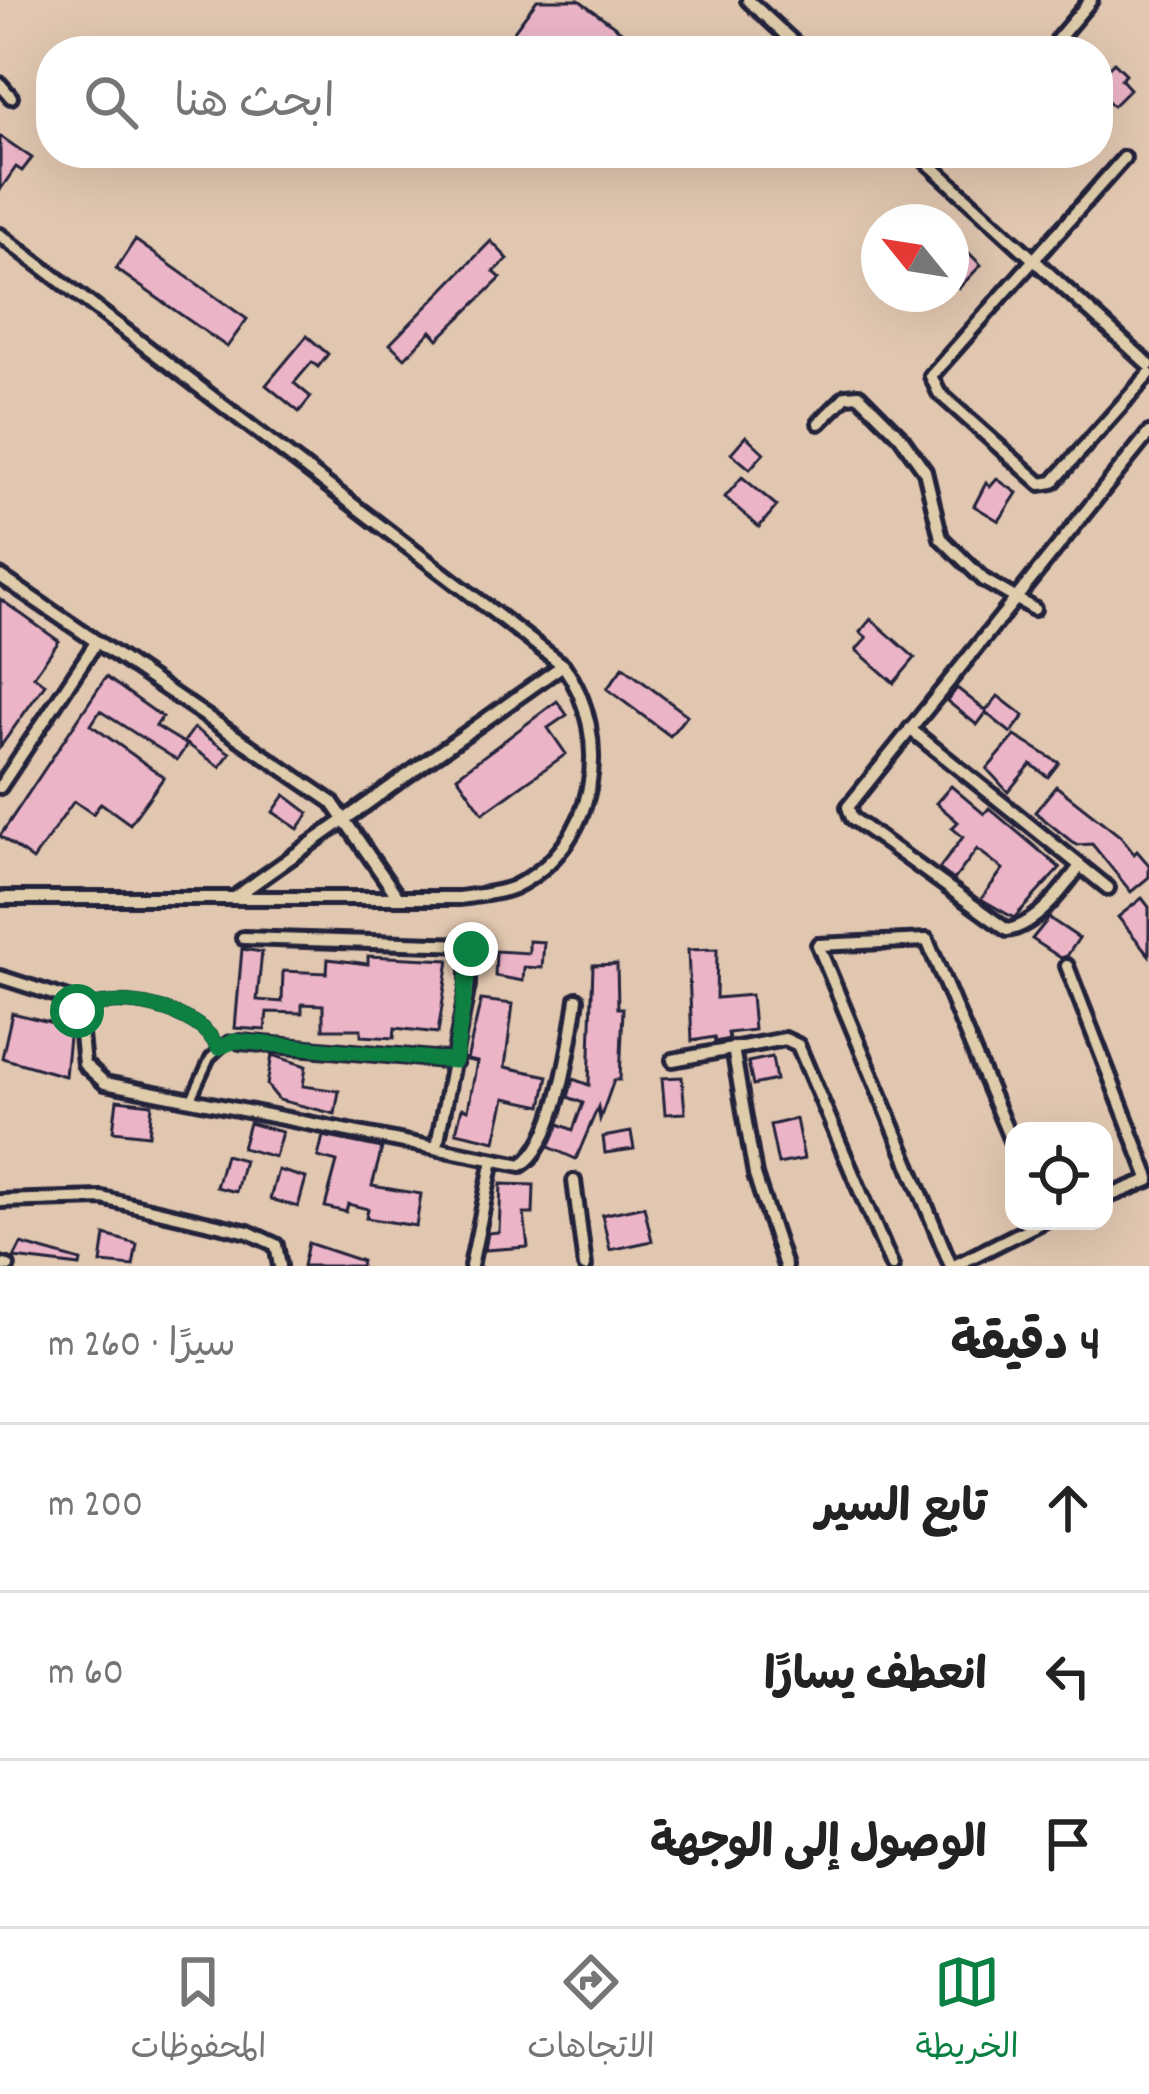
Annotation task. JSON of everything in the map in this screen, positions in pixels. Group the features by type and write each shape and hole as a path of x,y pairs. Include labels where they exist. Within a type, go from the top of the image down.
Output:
{"street":[{"path":"748,0 786,36"},
{"path":"1061,36 1091,0"},
{"path":"0,84 10,97"},
{"path":"1124,158 933,368 939,393 1041,484 1053,482 1149,374"},
{"path":"933,168 1149,365"},
{"path":"0,235 563,665 584,694 594,736 589,795 573,833 543,869 510,889 460,898 0,898"},
{"path":"819,423 846,396 860,395 900,436 925,471 941,538 984,580 1034,609"},
{"path":"1080,866 1057,896 1023,925 1007,930 852,818 850,799 1149,433"},
{"path":"0,576 332,802 397,896"},
{"path":"0,787 95,644"},
{"path":"235,896 563,665"},
{"path":"910,729 1108,888"},
{"path":"243,938 463,942 471,955 436,1145"},
{"path":"1005,1126 927,940 818,946 952,1266 1030,1230"},
{"path":"1067,966 1149,1179 1113,1194"},
{"path":"0,977 54,993 77,1011 85,1064 95,1076 121,1087 192,1097 521,1165 536,1151 564,1077 578,999"},
{"path":"674,1060 785,1039 803,1050 892,1266"},
{"path":"240,1042 455,1061"},
{"path":"734,1048 755,1175 785,1266"},
{"path":"471,1266 493,1160"},
{"path":"574,1181 585,1266"},
{"path":"0,1201 102,1198 248,1232 276,1245 280,1266"}],"lane":[{"path":"77,1011 112,999 194,1019 207,1027 218,1048"},
{"path":"192,1097 218,1048 228,1041 240,1042"}],"building":[{"path":"537,0 579,0 628,36 510,36"},
{"path":"1114,62 1126,74 1121,79 1130,89 1113,106"},
{"path":"0,136 32,158 22,171 16,167 0,190"},
{"path":"135,240 247,319 227,347 116,269"},
{"path":"491,241 508,259 494,272 501,278 438,339 431,331 405,358 390,344"},
{"path":"969,253 981,265 969,278"},
{"path":"307,336 328,354 318,367 312,362 294,383 311,397 299,412 266,385"},
{"path":"746,436 764,453 750,469 731,453"},
{"path":"742,477 777,506 759,527 725,497"},
{"path":"997,479 1017,493 999,521 974,506 986,483 990,487"},
{"path":"0,599 59,641 34,676 45,684 0,747"},
{"path":"871,619 915,658 894,683 856,650 867,638 860,632"},
{"path":"623,667 687,715 670,736 607,689"},
{"path":"106,677 162,717 156,726 187,745 177,760 100,711 91,725 164,777 130,824 101,803 93,814 74,801 33,860 0,836"},
{"path":"957,688 986,711 998,696 1024,716 1011,733 986,713 977,725 947,701"},
{"path":"557,701 567,715 548,728 566,754 483,813 457,776"},
{"path":"194,728 230,753 220,767 184,742"},
{"path":"1015,736 1059,763 1048,777 1031,764 1008,792 987,769"},
{"path":"951,786 984,814 989,808 1060,868 1014,918 981,899 1003,869 977,849 954,880 939,869 963,837 952,828 958,822 936,803"},
{"path":"1056,786 1120,836 1134,854 1137,851 1149,865 1149,877 1131,892 1092,844 1076,845 1035,812"},
{"path":"285,795 309,813 298,829 273,812"},
{"path":"1142,898 1149,907 1149,955 1118,917"},
{"path":"1049,918 1079,938 1067,956 1061,958 1032,939"},
{"path":"529,941 544,942 542,968 524,967 523,981 495,976 496,951 529,953"},
{"path":"242,949 262,952 257,1000 282,1002 283,971 327,973 328,959 368,964 368,956 449,960 438,1033 395,1028 394,1038 361,1036 361,1029 323,1029 323,1005 302,1004 302,1013 267,1012 265,1030 235,1028"},
{"path":"717,949 716,998 751,995 754,1030 728,1033 729,1039 715,1042 714,1037 692,1041 688,950"},
{"path":"617,964 618,1008 623,1008 620,1080 614,1080 600,1119 598,1107 576,1159 549,1147 559,1124 573,1130 583,1103 568,1097 573,1079 589,1085 593,965"},
{"path":"481,1000 513,1004 505,1067 548,1076 542,1106 505,1098 495,1141 456,1132 462,1108 468,1110 477,1062 467,1060"},
{"path":"12,1013 70,1027 65,1076 2,1058"},
{"path":"272,1055 306,1066 303,1086 339,1091 335,1114 279,1100 267,1085"},
{"path":"772,1057 776,1080 753,1085 748,1062"},
{"path":"682,1077 685,1113 665,1114 662,1078"},
{"path":"117,1100 152,1104 149,1135 113,1131"},
{"path":"796,1119 804,1159 778,1164 770,1125"},
{"path":"249,1123 282,1132 275,1157 242,1148"},
{"path":"631,1132 634,1149 605,1153 603,1137"},
{"path":"323,1136 382,1148 372,1186 421,1194 416,1226 366,1218 368,1209 348,1204 346,1212 325,1207 337,1162 318,1157"},
{"path":"225,1155 244,1160 236,1192 216,1187"},
{"path":"278,1170 306,1178 298,1207 270,1199"},
{"path":"501,1184 534,1185 533,1214 524,1214 528,1247 485,1250 488,1233 499,1232"},
{"path":"644,1206 652,1241 610,1250 602,1215"},
{"path":"105,1235 137,1244 133,1266 101,1263"},
{"path":"308,1243 362,1261 361,1266 303,1266"},
{"path":"21,1244 81,1261 80,1266 14,1258"}],"route":[{"path":"77,1011 112,999 194,1019 207,1027 218,1048 235,1041 455,1061 471,949"}]}
